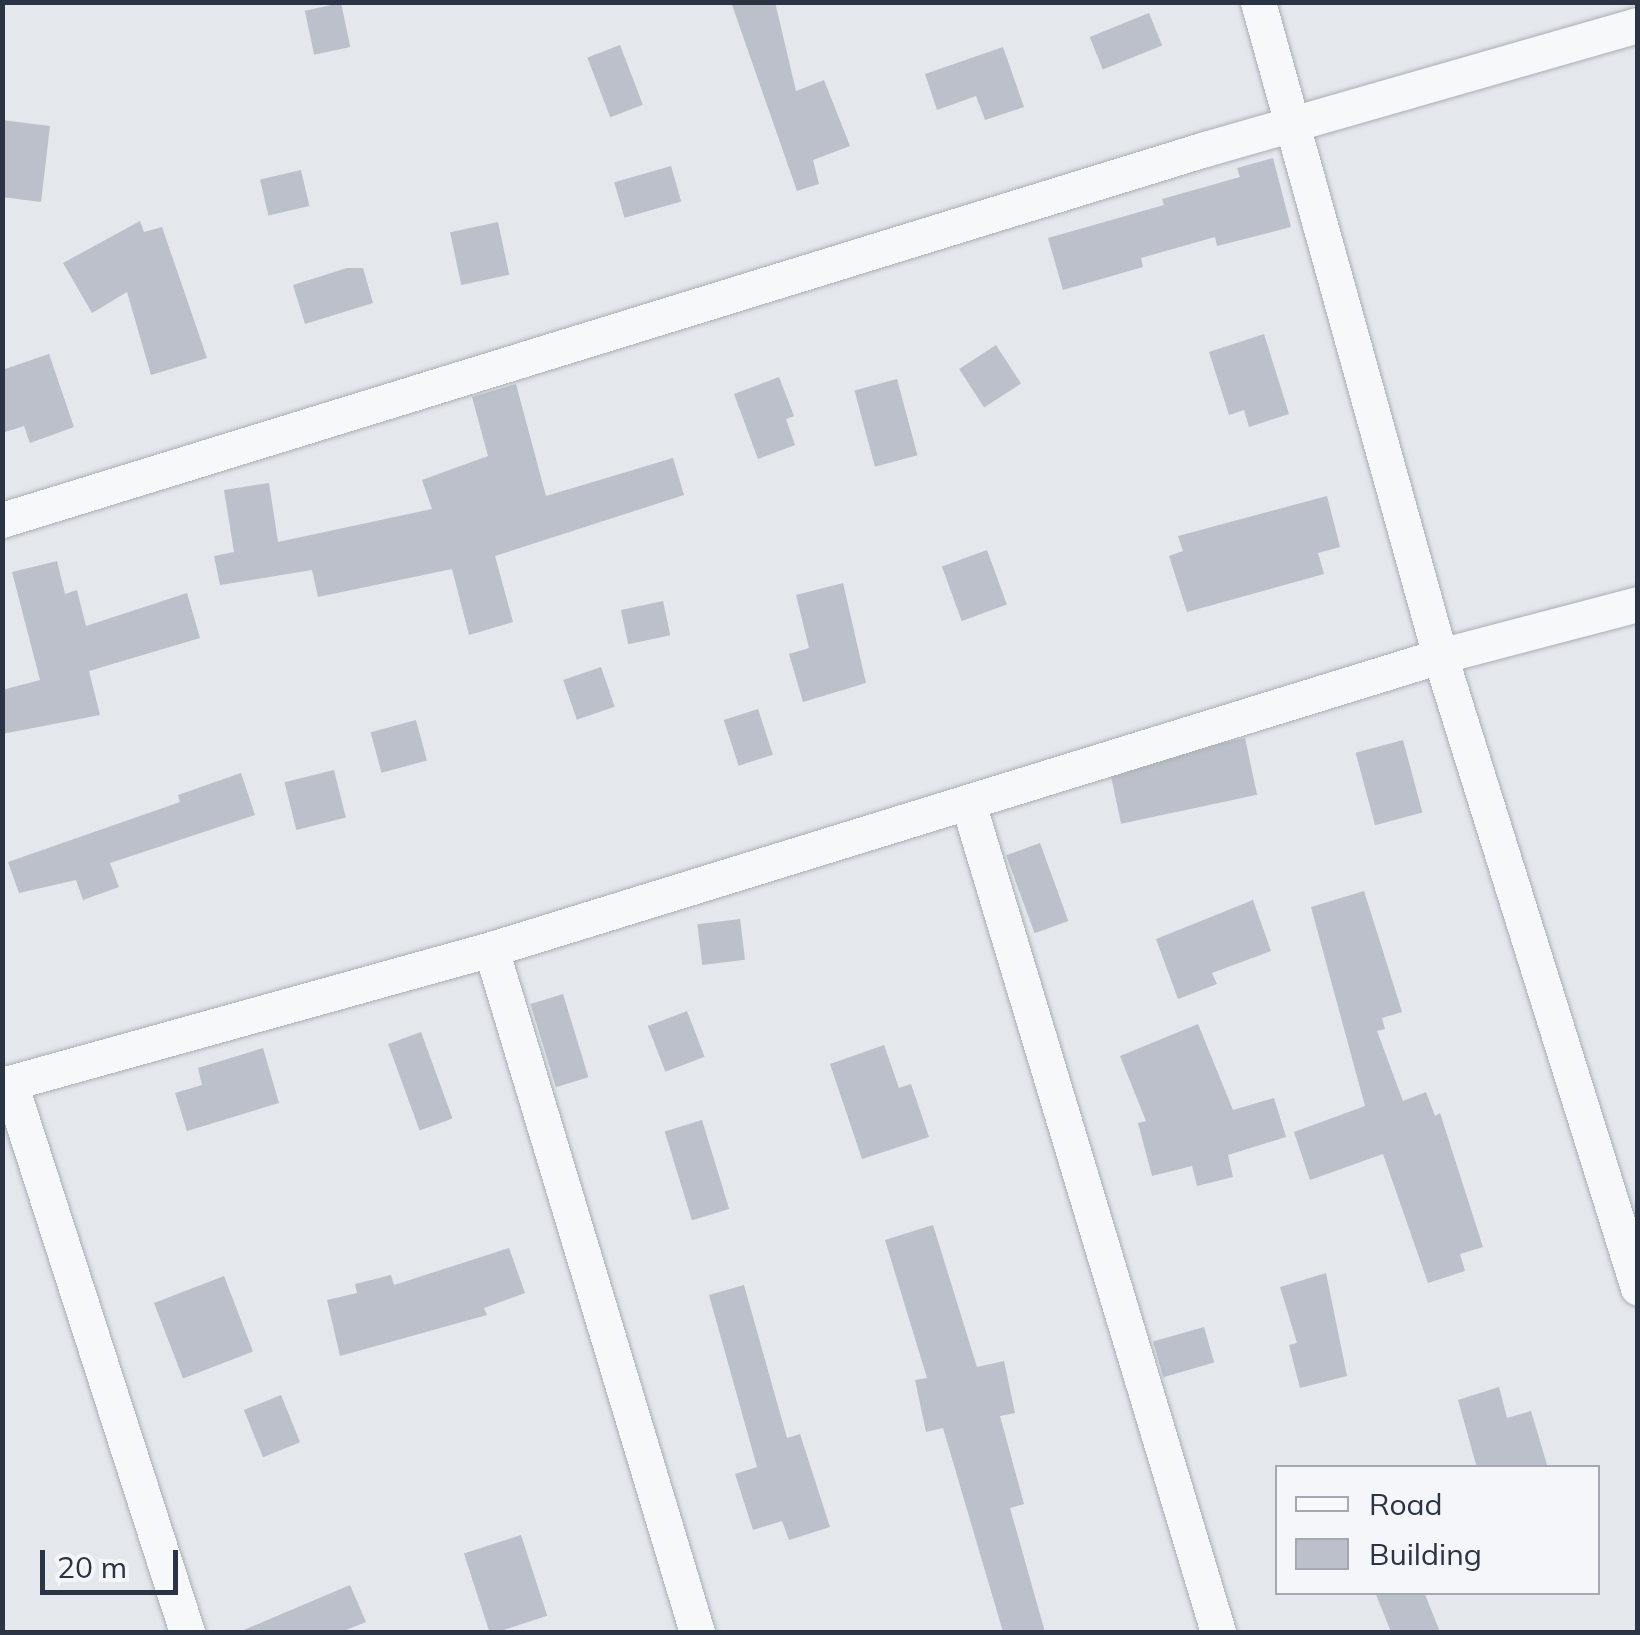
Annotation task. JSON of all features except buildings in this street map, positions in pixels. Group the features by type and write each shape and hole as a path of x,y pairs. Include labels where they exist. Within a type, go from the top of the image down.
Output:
{"street":[{"path":"1258,2 1440,656 1638,1288"},
{"path":"2,520 1292,123 1638,25"},
{"path":"187,1632 6,1084 491,949 969,806 1440,656 1638,604"},
{"path":"969,806 1218,1632"},
{"path":"491,949 697,1632"}]}
